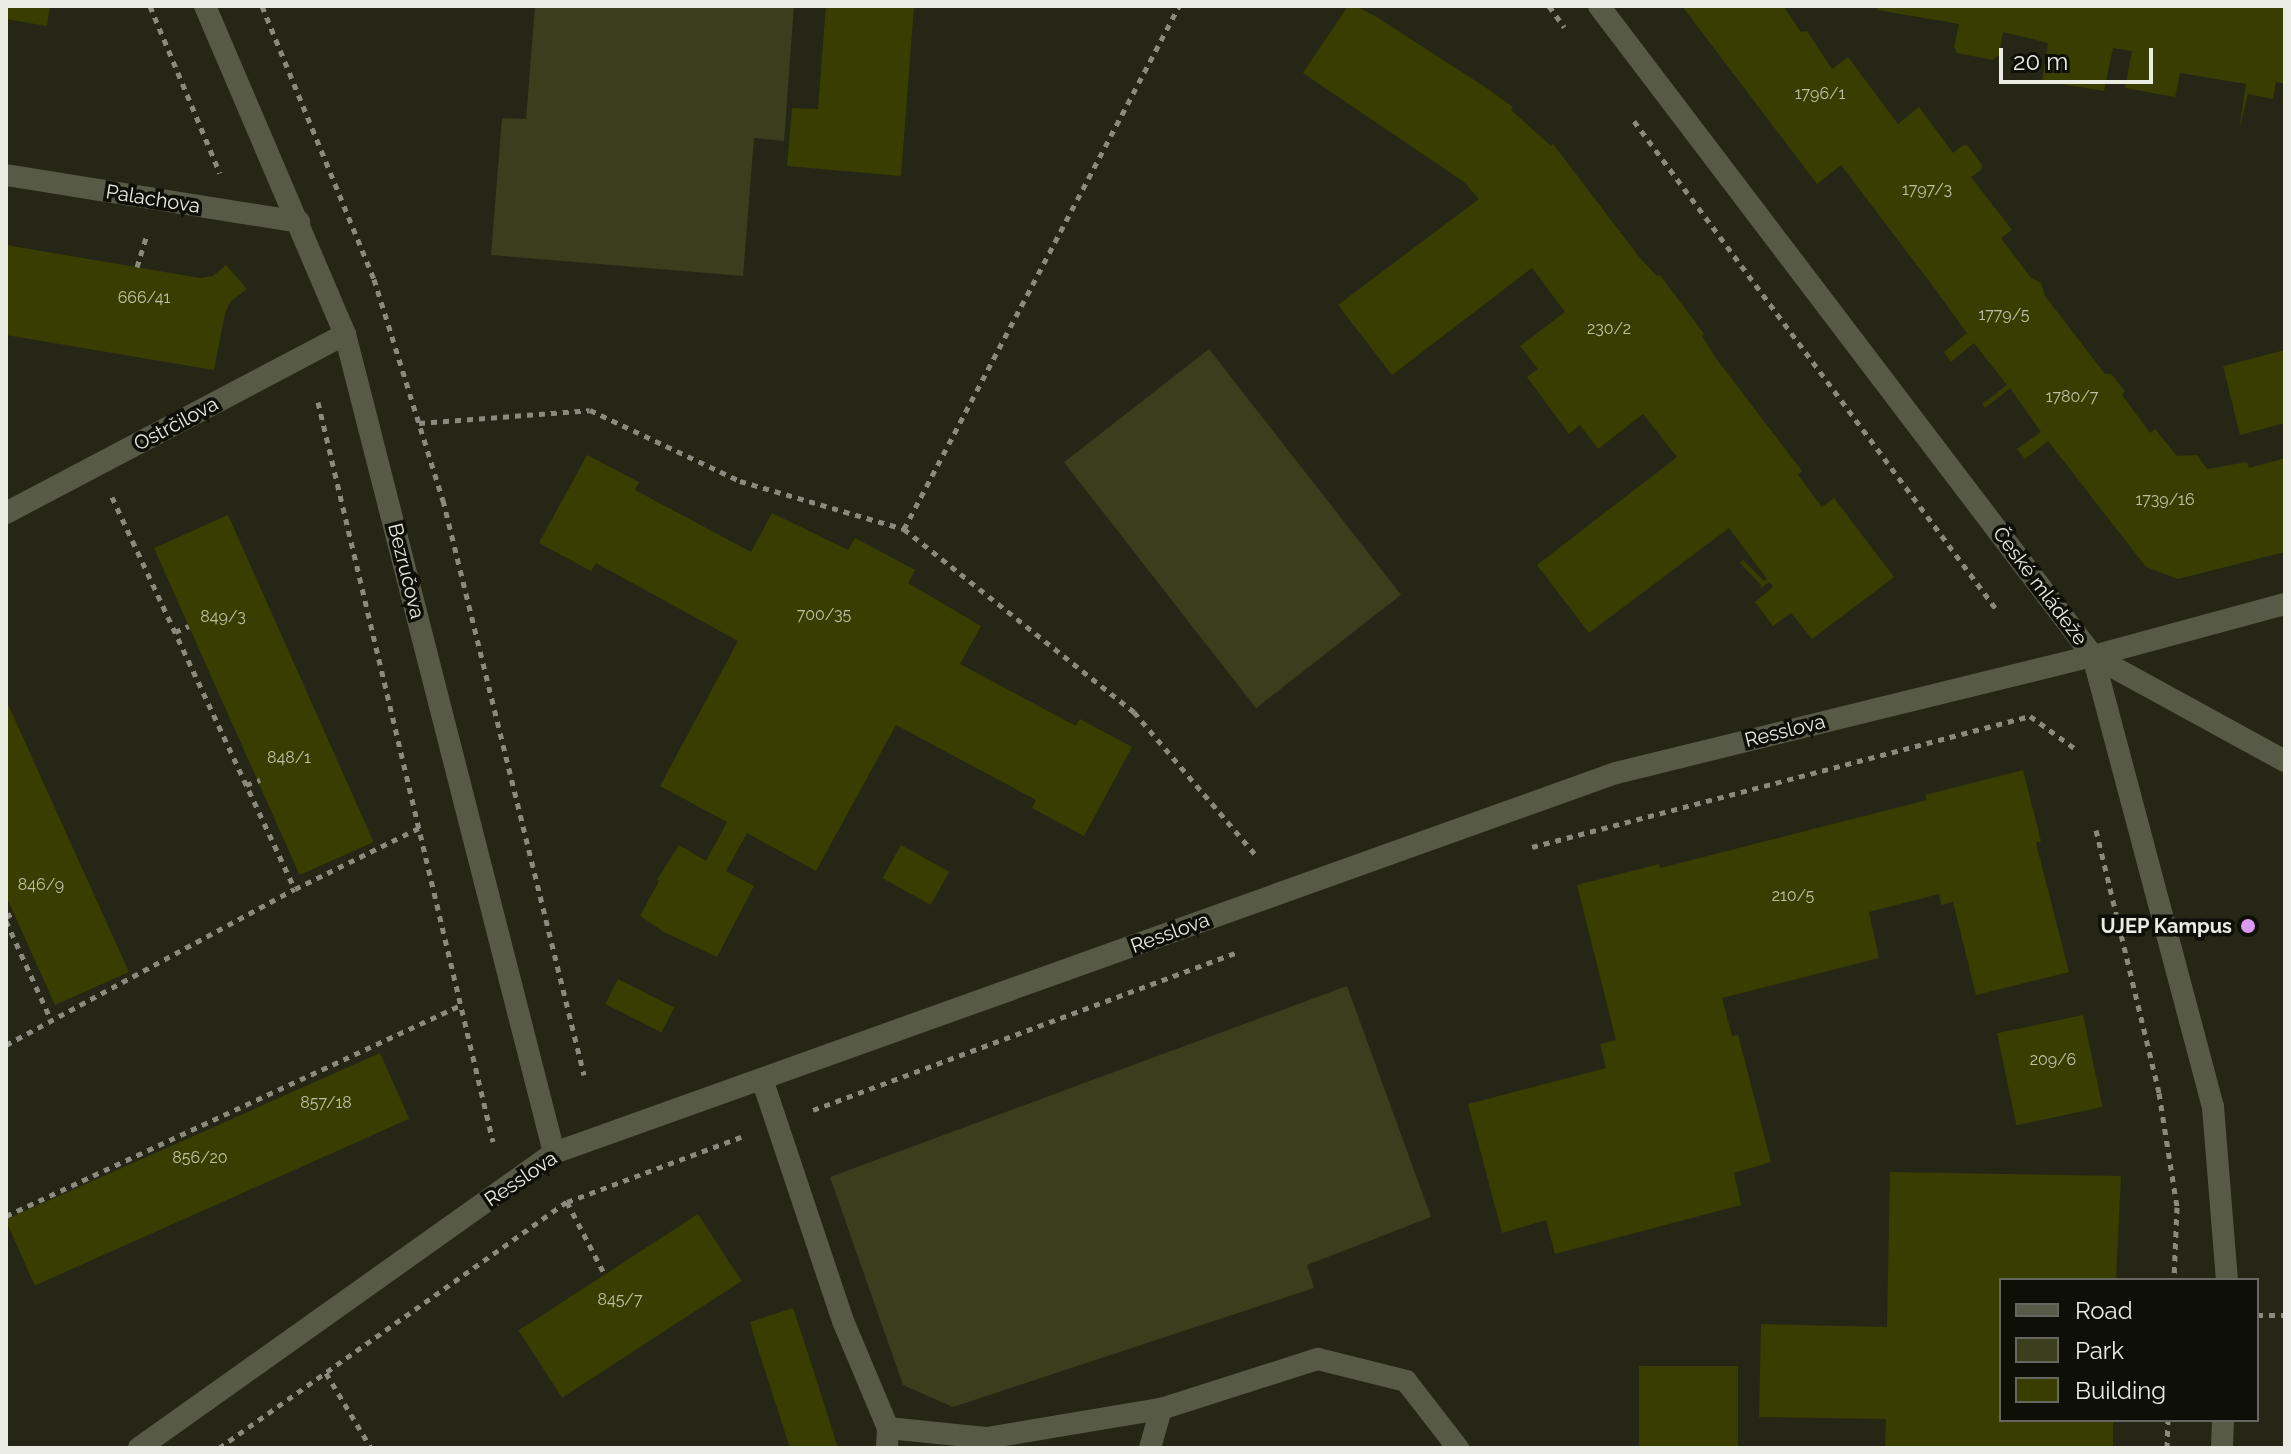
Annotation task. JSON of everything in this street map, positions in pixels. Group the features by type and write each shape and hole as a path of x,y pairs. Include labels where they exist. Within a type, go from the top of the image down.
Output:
{"street":[{"name":"Bezručova","path":"205,6 345,334 554,1153"},
{"name":"České mládeže","path":"1599,6 2093,656 2213,1107 2227,1278"},
{"name":"Palachova","path":"6,175 299,222"},
{"name":"Ostrčilova","path":"6,513 345,334"},
{"name":"Resslova","path":"139,1448 554,1153 1616,773 2093,656 2285,604"},
{"path":"2093,656 2285,761"},
{"path":"762,1079 843,1321 888,1438 987,1438 1161,1409 1318,1359 1406,1381 1458,1448"},
{"path":"1150,1448 1161,1409"},
{"path":"2222,1448 2223,1422"}],"path":[{"path":"150,6 225,185"},
{"path":"262,6 374,279 419,423 447,516 584,1075"},
{"path":"904,529 1179,6"},
{"path":"1549,6 1568,32"},
{"path":"1625,109 1996,609"},
{"path":"318,402 493,1142"},
{"path":"419,423 590,410 740,481 904,529 1134,712 1255,854"},
{"path":"107,485 295,889"},
{"path":"175,632 189,626"},
{"path":"1528,848 2030,716 2077,748 2080,763"},
{"path":"246,785 260,780"},
{"path":"2095,823 2159,1093 2177,1207 2174,1278"},
{"path":"6,1045 295,889 419,828"},
{"path":"13,913 6,919 52,1022"},
{"path":"800,1114 1243,950"},
{"path":"6,1216 189,1134 461,1005"},
{"path":"317,1072 320,1079"},
{"path":"219,1448 567,1202 753,1132"},
{"path":"567,1202 605,1275"},
{"path":"2259,1315 2285,1315"},
{"path":"326,1373 371,1448"},
{"path":"2167,1448 2168,1422"}],"green space":[{"path":"535,6 794,6 784,141 754,138 743,276 491,255 502,118 526,119"},
{"path":"1209,349 1401,595 1256,708 1064,462"},
{"path":"1347,986 1431,1217 1307,1265 1314,1288 953,1407 903,1385 830,1177"}],"building":[{"path":"6,6 50,6 47,26 6,19"},
{"path":"826,6 914,6 901,176 787,166 792,108 818,109"},
{"path":"1348,6 1356,6 1375,16 1485,87 1513,107 1511,110 1551,146 1553,144 1640,258 1657,276 1660,275 1704,334 1702,336 1715,357 1802,471 1798,475 1822,507 1834,498 1894,577 1812,639 1791,613 1773,626 1755,602 1773,587 1769,582 1760,589 1761,585 1740,563 1743,560 1764,581 1767,579 1729,528 1589,633 1537,565 1677,457 1643,414 1598,449 1580,425 1569,434 1527,377 1538,369 1520,346 1565,312 1532,268 1392,375 1338,305 1479,199 1464,182 1303,73"},
{"path":"1682,6 1783,6 1801,32 1807,31 1832,69 1848,57 1898,124 1919,107 1953,153 1963,145 1968,146 1982,165 1981,170 1971,177 2012,230 2001,238 2031,278 2041,283 2045,296 2105,374 2111,374 2125,391 2122,395 2150,433 2155,429 2177,456 2197,455 2207,469 2247,462 2249,468 2285,458 2285,552 2178,579 2146,567 2048,441 2025,459 2017,449 2041,432 2010,388 1985,408 1982,404 2007,385 1974,343 1951,362 1944,352 1967,333 1935,289 1841,165 1817,184"},
{"path":"1877,6 2285,6 2285,84 2276,82 2273,99 2248,94 2239,131 2246,84 2180,73 2175,97 2125,88 2132,51 2113,48 2104,91 2042,81 2048,43 2003,32 1999,55 1993,60 1957,53 1954,47 1959,24 1877,10"},
{"path":"6,245 200,278 213,276 226,265 247,289 231,301 225,313 214,370 6,335"},
{"path":"2285,350 2285,423 2240,435 2223,366"},
{"path":"587,455 639,482 635,490 751,552 772,513 848,550 855,538 915,570 908,583 981,626 960,664 1076,726 1080,719 1132,747 1084,836 1032,808 1036,800 896,725 816,871 747,833 726,871 754,886 717,957 664,932 640,916 657,880 679,845 706,861 727,822 660,786 738,641 596,563 591,571 539,543"},
{"path":"228,515 374,842 300,875 154,548"},
{"path":"6,700 129,972 55,1005 6,896"},
{"path":"2023,770 2041,841 2036,843 2069,972 1976,995 1953,902 1941,905 1939,894 1869,912 1879,958 1722,998 1732,1036 1738,1035 1771,1162 1734,1173 1741,1205 1555,1254 1546,1220 1502,1233 1468,1104 1606,1068 1600,1044 1616,1040 1577,885 1659,864 1660,868 1927,800 1925,795"},
{"path":"901,845 949,872 931,905 883,878"},
{"path":"618,979 674,1008 661,1033 605,1004"},
{"path":"2083,1015 2103,1107 2016,1125 1997,1033"},
{"path":"380,1053 409,1119 35,1286 6,1220"},
{"path":"1890,1172 2121,1176 2116,1278 1999,1278 1999,1422 2113,1422 2113,1448 1885,1448 1886,1419 1759,1417 1761,1324 1887,1327"},
{"path":"698,1214 742,1281 562,1398 519,1331"},
{"path":"793,1308 838,1448 790,1448 756,1343 750,1322"},
{"path":"1639,1366 1738,1366 1738,1448 1639,1448"}],"place":[{"name":"UJEP Kampus","path":"2248,926"}]}
